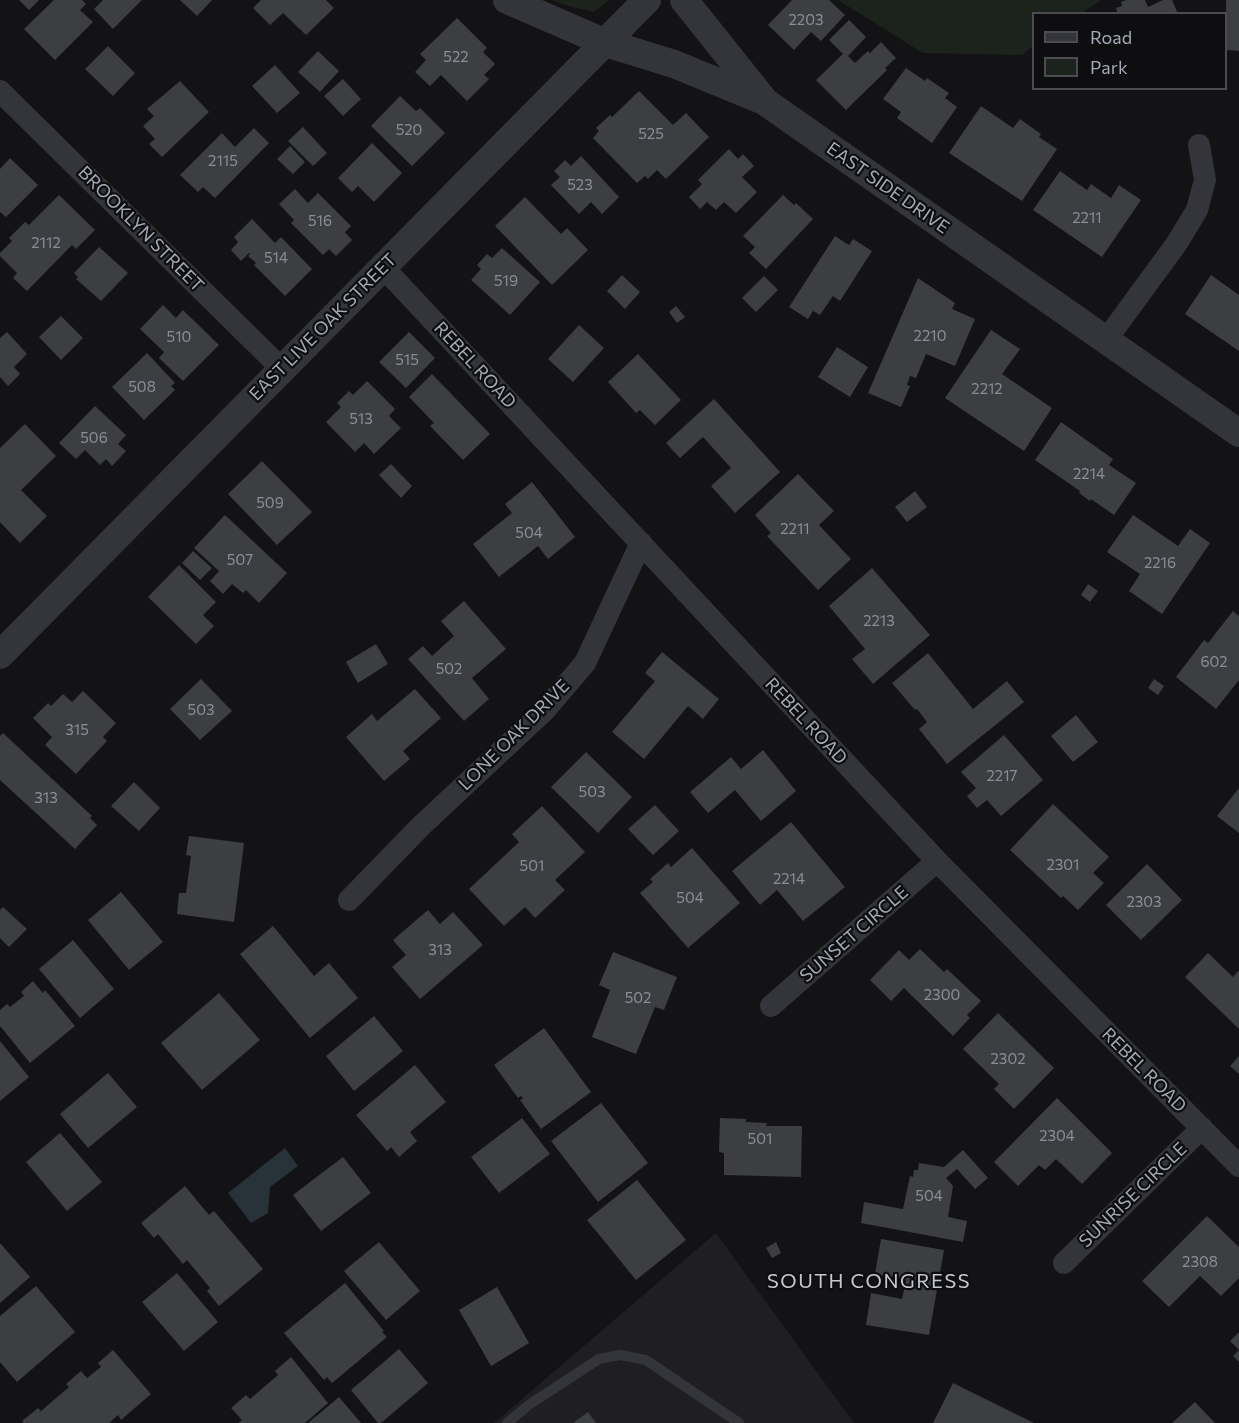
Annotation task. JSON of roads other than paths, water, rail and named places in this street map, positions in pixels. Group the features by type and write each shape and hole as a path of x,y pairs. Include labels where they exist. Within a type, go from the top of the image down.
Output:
{"street":[{"name":"EAST SIDE DRIVE","path":"507,0 606,43 674,64 764,101 1239,434"},
{"name":"EAST LIVE OAK STREET","path":"0,655 647,0"},
{"path":"684,0 764,101"},
{"name":"BROOKLYN STREET","path":"0,91 281,368"},
{"path":"1106,340 1177,243 1197,210 1205,180 1199,145"},
{"name":"REBEL ROAD","path":"383,267 937,861 1239,1166"},
{"name":"LONE OAK DRIVE","path":"349,900 421,826 543,711 585,663 641,543"},
{"name":"SUNSET CIRCLE","path":"771,1006 937,861"},
{"name":"SUNRISE CIRCLE","path":"1064,1263 1202,1128"}],"lane":[{"path":"507,1423 530,1404 599,1359 620,1355 646,1360 740,1423"}],"district":[{"name":"SOUTH CONGRESS","path":"869,1281"}]}
